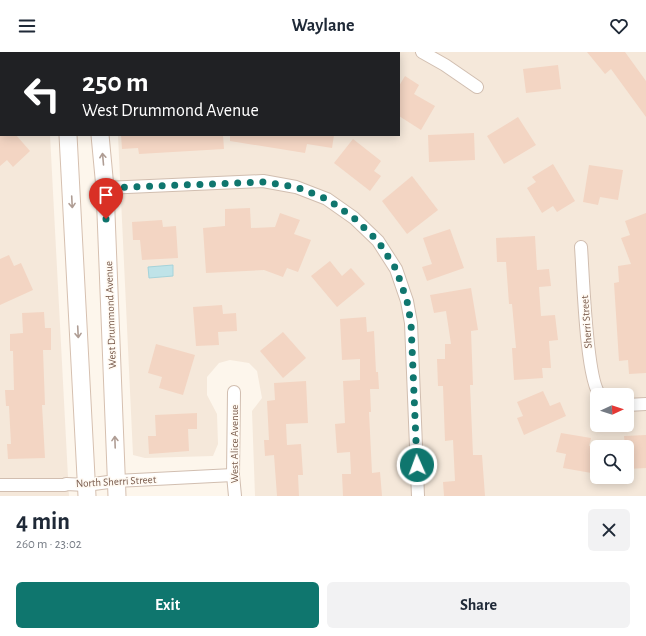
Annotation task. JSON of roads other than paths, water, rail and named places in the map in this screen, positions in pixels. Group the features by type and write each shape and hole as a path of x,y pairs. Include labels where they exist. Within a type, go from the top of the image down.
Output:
{"main road":[{"path":"68,136 86,490"},
{"name":"West Drummond Avenue","path":"100,136 105,188 116,489"}],"street":[{"path":"422,52 445,65 477,87"},
{"path":"105,188 263,182 296,187 327,199 354,218 378,241 396,269 407,301 411,323 418,496"},
{"name":"Sherri Street","path":"581,247 589,361 595,388"},
{"name":"West Alice Avenue","path":"234,392 235,496"},
{"path":"634,405 646,404"},
{"name":"North Sherri Street","path":"0,485 66,484 86,490 116,489 234,475"}],"water":[{"path":"173,265 173,276 149,278 148,267"}]}
